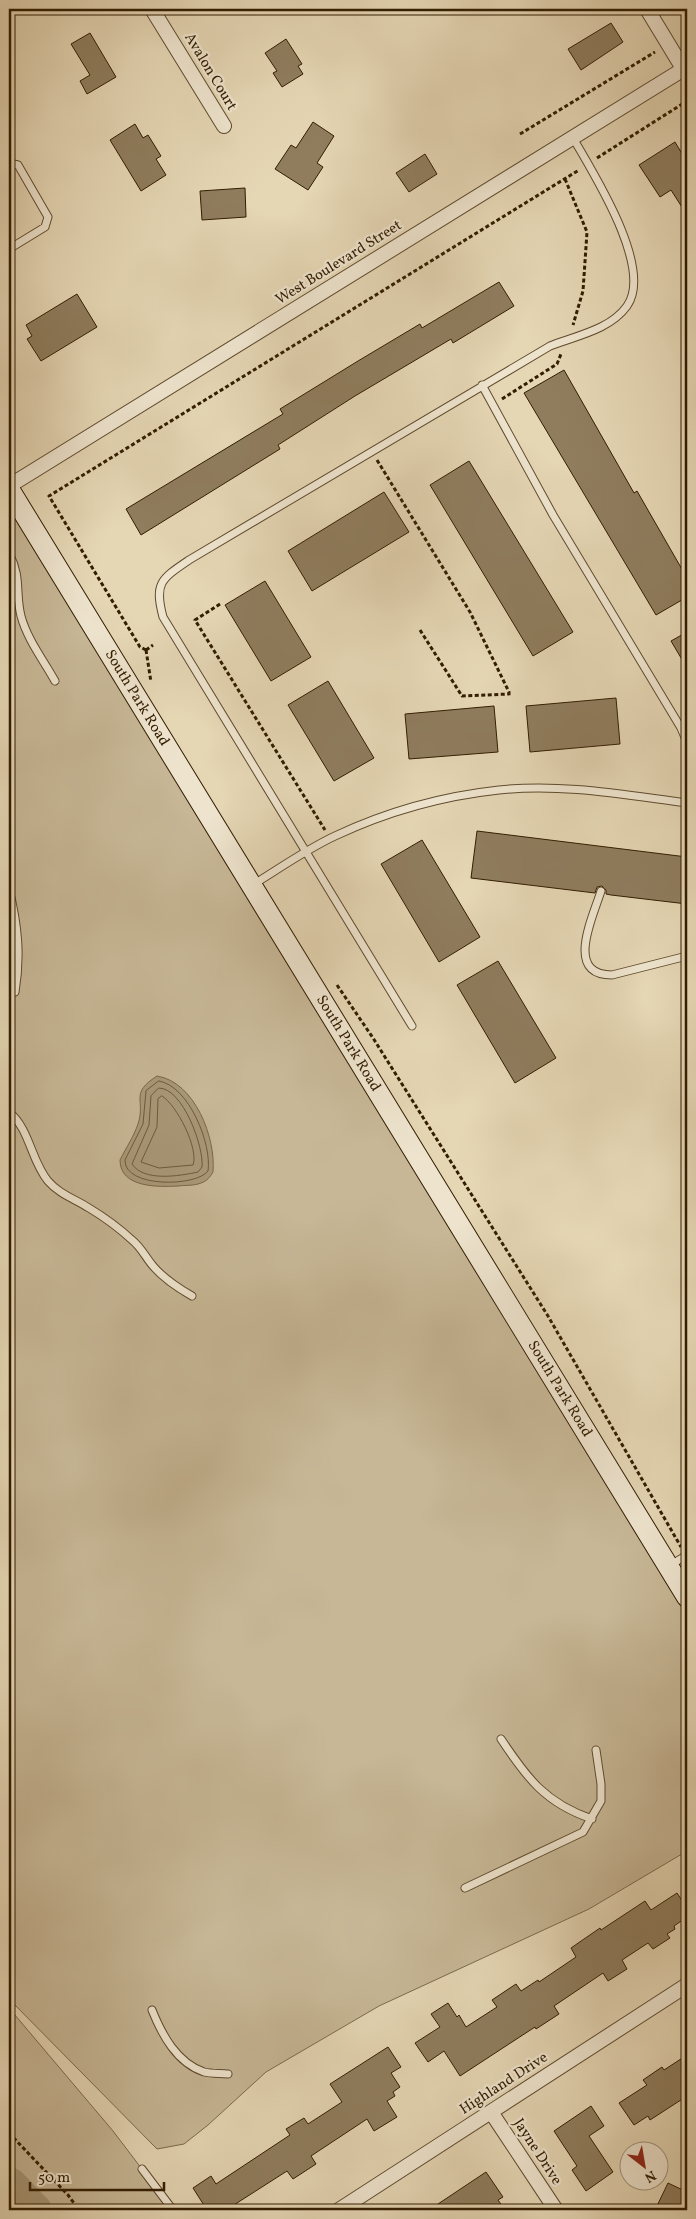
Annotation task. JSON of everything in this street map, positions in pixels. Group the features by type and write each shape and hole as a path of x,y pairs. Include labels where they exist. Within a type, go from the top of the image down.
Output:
{"street":[{"name":"Avalon Court","path":"152,9 224,126"},
{"path":"647,9 686,71"},
{"name":"West Boulevard Street","path":"9,488 573,138 686,71"},
{"name":"South Park Road","path":"9,488 687,1597"},
{"name":"Highland Drive","path":"339,2210 687,1985"},
{"name":"Jayne Drive","path":"491,2112 556,2210"}],"lane":[{"path":"412,1026 163,617 158,598 160,585 169,574 189,560 550,346 607,324 627,306 634,284 633,265 626,240 615,215 573,138"},
{"path":"9,163 18,165 48,217 46,227 9,250"},
{"path":"482,385 553,515 681,728 687,742"},
{"path":"9,553 17,568 23,622 55,681"},
{"path":"251,885 330,839 397,811 499,790 551,789 599,791 687,803"},
{"path":"9,889 20,942 20,966 15,992"},
{"path":"601,891 584,953 591,970 600,975 612,975 687,956"},
{"path":"9,1112 14,1116 25,1135 39,1168 48,1181 58,1191 96,1212 132,1239 162,1275 176,1288 192,1296"},
{"path":"668,1566 687,1555"},
{"path":"501,1738 525,1775 540,1790 554,1802 571,1812 592,1819"},
{"path":"464,1888 583,1832 592,1819 600,1801 601,1784 596,1750"},
{"path":"152,2010 163,2035 189,2065 206,2072 228,2074"},
{"path":"142,2169 173,2210"}],"path":[{"path":"520,134 668,43"},
{"path":"146,650 140,647 50,496 687,101"},
{"path":"493,405 557,364 568,340 583,291 587,232 565,178"},
{"path":"372,451 470,612 509,695 462,696 420,630"},
{"path":"220,604 195,620 330,839"},
{"path":"146,650 153,646"},
{"path":"146,650 149,678 154,690"},
{"path":"334,982 373,1038 548,1316 687,1555"},
{"path":"9,2133 68,2195 78,2210"}],"shaded area":[{"path":"9,482 687,1597 687,1851 589,1909 379,2006 266,2072 208,2125 184,2144 157,2149 9,1999"},
{"path":"9,2008 113,2131 173,2210 9,2210"}],"water":[{"path":"157,1076 170,1080 182,1089 192,1100 207,1128 213,1158 213,1172 203,1182 190,1185 151,1186 133,1181 126,1176 122,1169 120,1160 138,1124 141,1093 148,1082"}],"building":[{"path":"611,23 623,42 581,70 568,49"},
{"path":"90,33 116,77 87,94 80,81 90,75 71,44"},
{"path":"286,39 302,64 298,66 303,74 282,87 273,73 277,71 265,53"},
{"path":"313,122 334,136 317,163 323,167 308,190 275,169 291,145 296,148"},
{"path":"135,124 143,138 148,135 161,156 156,159 166,175 141,191 110,140"},
{"path":"675,142 687,162 687,215 671,190 660,197 639,165"},
{"path":"425,154 437,174 409,192 396,173"},
{"path":"245,188 246,217 202,220 200,191"},
{"path":"499,282 514,306 453,343 451,339 355,396 278,445 280,449 141,535 126,509 283,414 280,409 358,361 420,324 422,328"},
{"path":"77,294 97,327 41,361 27,339 32,336 26,325"},
{"path":"564,370 634,493 637,491 687,578 687,597 656,615 524,393"},
{"path":"469,461 573,632 533,656 430,485"},
{"path":"384,492 409,532 312,591 288,551"},
{"path":"265,581 311,657 271,681 225,605"},
{"path":"687,632 687,668 671,641"},
{"path":"328,681 374,758 334,781 288,705"},
{"path":"616,698 620,744 530,752 526,706"},
{"path":"494,706 498,752 409,759 405,714"},
{"path":"477,831 687,857 687,904 606,894 606,890 602,886 597,887 595,893 471,878"},
{"path":"422,840 480,937 439,962 381,864"},
{"path":"498,961 556,1058 515,1083 457,985"},
{"path":"677,1893 687,1908 687,1917 674,1926 675,1929 667,1934 670,1938 653,1949 648,1943 622,1960 627,1969 608,1981 603,1973 554,2006 559,2014 536,2029 535,2027 460,2076 444,2051 428,2062 415,2043 440,2027 431,2014 448,2003 457,2017 459,2015 466,2027 497,2007 492,2000 516,1984 521,1991 538,1980 539,1982 576,1957 571,1948 600,1928 601,1930 645,1901 651,1910"},
{"path":"388,2047 401,2067 391,2073 400,2087 393,2092 395,2096 387,2101 397,2117 374,2131 367,2119 311,2156 316,2164 293,2179 287,2171 226,2210 207,2210 193,2188 211,2176 216,2184 290,2135 286,2129 304,2118 308,2124 342,2102 330,2084"},
{"path":"687,2055 687,2096 650,2120 648,2116 634,2125 619,2103 647,2085 643,2080 662,2067 664,2070"},
{"path":"591,2106 604,2126 589,2136 613,2172 586,2191 572,2170 577,2166 554,2131"},
{"path":"486,2172 503,2197 498,2200 505,2210 429,2210"},
{"path":"668,2183 687,2192 687,2210 655,2210 664,2192 668,2192"}],"waterway":[{"path":"9,2184 36,2210"}]}
